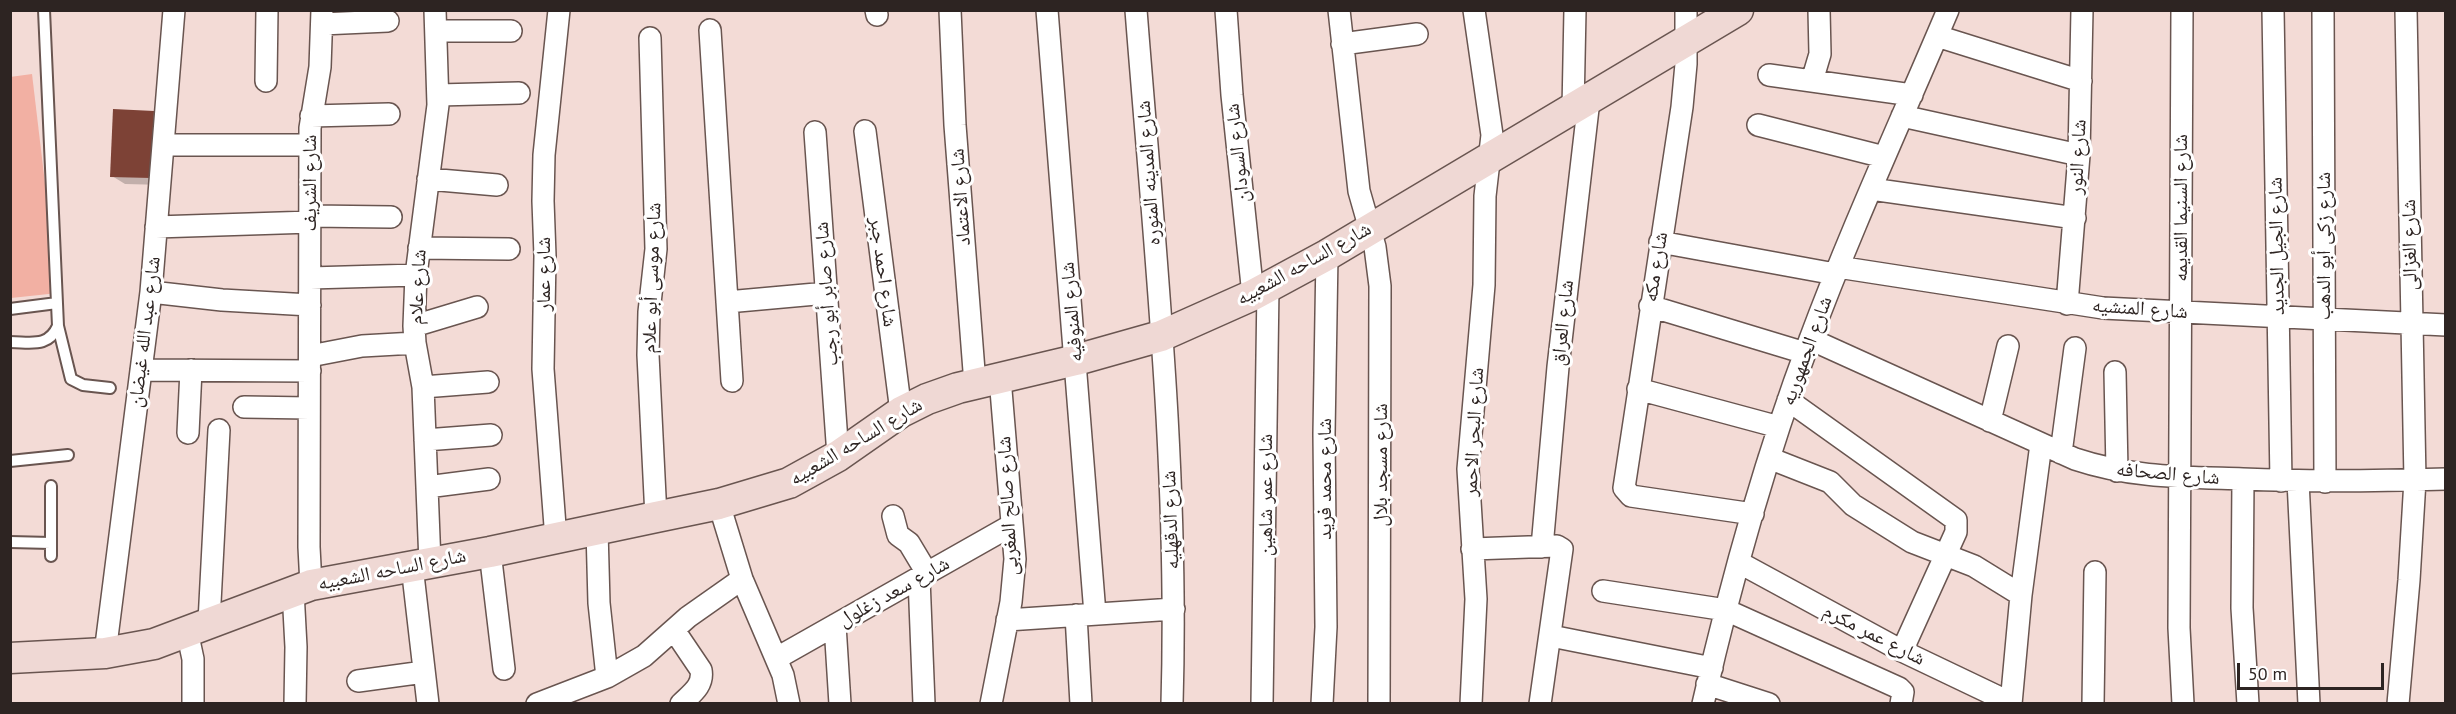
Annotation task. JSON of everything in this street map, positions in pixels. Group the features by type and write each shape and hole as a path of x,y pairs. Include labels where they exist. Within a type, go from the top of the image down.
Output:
{"main road":[{"name":"شارع الساحه الشعبيه","path":"10,658 105,653 154,644 302,588 656,518 719,504 789,483 838,456 901,412 943,393 1161,336 1260,291 1327,255 1488,160 1732,12"}],"street":[{"name":"شارع عبد الله غيضان","path":"105,653 151,292 174,10"},
{"path":"266,81 267,10"},
{"name":"شارع عمار","path":"556,538 543,369 545,265 543,201 544,155 559,10"},
{"name":"شارع الاعتماد","path":"950,10 956,126 987,381"},
{"name":"شارع المنوفيه","path":"1047,10 1076,360 1086,615 1081,704"},
{"name":"شارع المدينه المنوره","path":"1136,10 1161,336"},
{"name":"شارع السودان","path":"1226,10 1231,84 1260,291"},
{"name":"شارع مسجد بلال","path":"1339,10 1359,191 1379,267 1379,704"},
{"name":"شارع البحر الاحمر","path":"1471,704 1477,624 1468,469 1484,285 1485,196 1491,123 1473,10"},
{"name":"شارع العراق","path":"1542,547 1581,105 1575,10"},
{"name":"شارع مكه","path":"1686,10 1682,107 1624,484 1626,493 1631,496 1753,514"},
{"path":"1812,81 1820,54 1819,10"},
{"name":"شارع الجمهوريه","path":"1707,685 1753,514 1788,400 1837,271 1948,10"},
{"name":"شارع النور","path":"2067,304 2079,155 2082,10"},
{"name":"شارع السنيما القديمه","path":"2182,10 2179,628 2183,704"},
{"name":"شارع الجيل الجديد","path":"2273,10 2278,317 2289,481 2309,704"},
{"name":"شارع زكى أبو الدهب","path":"2323,10 2325,482"},
{"name":"شارع الغزالى","path":"2398,704 2415,480 2406,10"},
{"path":"322,17 388,21"},
{"name":"شارع الشريف","path":"295,704 296,637 309,547 310,145 311,116 320,67 322,17"},
{"path":"435,21 512,31"},
{"name":"شارع علام","path":"428,704 424,672 421,565 427,488 423,387 415,335 416,275 438,95 435,21"},
{"path":"710,30 732,381"},
{"path":"1342,44 1417,34"},
{"path":"1937,36 2081,81"},
{"name":"شارع موسى أبو علام","path":"650,38 656,249 648,355 656,518"},
{"path":"1769,75 1912,95"},
{"path":"438,95 519,93"},
{"path":"311,116 388,114"},
{"path":"1902,116 2079,155"},
{"path":"1758,125 1884,158"},
{"name":"شارع احمد جبر","path":"865,131 901,412"},
{"name":"شارع صابر أبو رجب","path":"815,132 838,456"},
{"path":"163,145 310,145"},
{"path":"428,179 497,185"},
{"path":"1871,189 2075,218"},
{"path":"156,227 392,217"},
{"name":"شارع المنشيه","path":"1660,242 1837,271 2067,304 2445,325"},
{"path":"419,248 509,249"},
{"name":"شارع محمد فريد","path":"1322,704 1326,627 1324,434 1327,255"},
{"path":"310,278 416,275"},
{"name":"شارع عمر شاهين","path":"1260,291 1262,704"},
{"path":"151,292 222,300 310,305"},
{"path":"727,302 827,293"},
{"path":"1650,306 1808,346"},
{"path":"141,369 191,370 310,364 362,346 415,335 477,307"},
{"name":"شارع الدقهليه","path":"1161,336 1174,609 1172,704"},
{"name":"شارع الصحافه","path":"1808,346 1990,421 2061,453 2092,465 2117,471 2181,478 2325,482 2445,478"},
{"path":"1990,421 2008,346"},
{"path":"2061,453 2075,348"},
{"path":"188,433 191,370"},
{"path":"2115,372 2117,471"},
{"name":"شارع صالح المغربى","path":"987,381 1012,525 1014,571 991,704"},
{"path":"423,387 488,382"},
{"path":"1638,388 1779,427"},
{"path":"1788,400 1956,520 1956,532 1902,651"},
{"path":"244,407 309,408"},
{"path":"193,704 193,659 219,430"},
{"path":"425,440 491,435"},
{"name":"شارع عمر مكرم","path":"1740,563 1902,651 2011,703 2021,595 2041,444"},
{"path":"1769,458 1830,482 1848,502 1864,513 1920,546 1974,566 2021,595"},
{"path":"427,488 489,479"},
{"path":"2243,479 2242,608 2248,704"},
{"path":"719,504 742,579 777,658 789,704"},
{"path":"892,516 898,535 909,543 923,576 924,704"},
{"name":"شارع سعد زغلول","path":"777,658 1012,525"},
{"path":"597,530 599,603 607,676"},
{"path":"1472,549 1557,546 1562,550 1540,704"},
{"path":"490,552 504,669"},
{"path":"2093,704 2095,572"},
{"path":"537,704 607,676 644,656 674,630 742,579"},
{"path":"1603,591 1726,610 1899,688 1903,692 1901,704"},
{"path":"1007,620 1174,609"},
{"path":"835,625 840,704"},
{"path":"674,630 701,670 702,676 699,686 681,704"},
{"path":"1551,636 1769,704"},
{"path":"358,681 424,672"}],"lane":[{"path":"44,10 58,326 71,379 83,385 110,388"},
{"path":"10,309 57,303"},
{"path":"10,342 48,340 54,335 58,326"},
{"path":"10,461 68,455"},
{"path":"51,486 51,556"},
{"path":"10,542 51,543"}],"shaded area":[{"path":"32,74 58,293 11,298 10,77"}],"building":[{"path":"113,109 154,111 151,178 110,177"}]}
